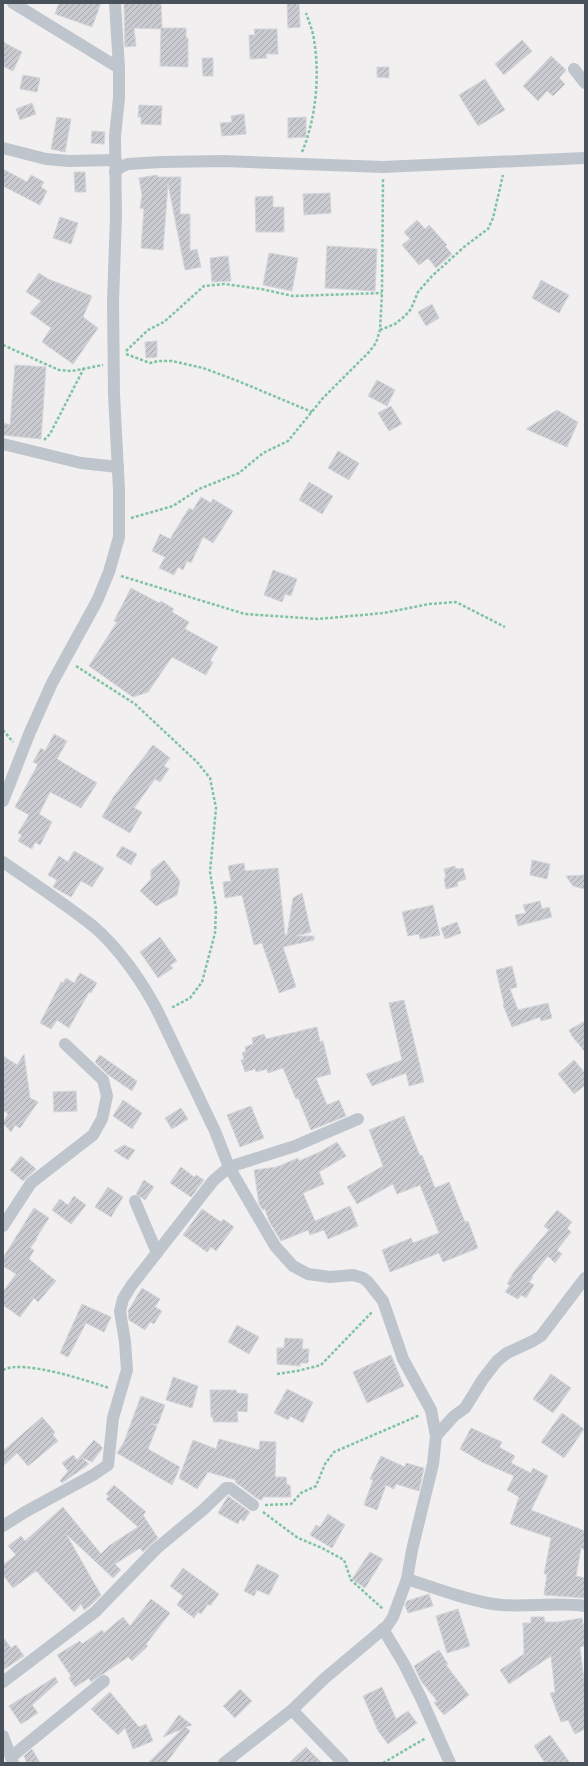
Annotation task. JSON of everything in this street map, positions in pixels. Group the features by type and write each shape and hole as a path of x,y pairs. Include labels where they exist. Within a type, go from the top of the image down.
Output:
{"street":[{"path":"13,3 119,68"},
{"path":"3,801 30,732 52,684 97,601 109,572 118,541 120,522 114,394 113,301 116,166 115,136 119,98 119,68 115,3"},
{"path":"574,68 585,83"},
{"path":"3,148 46,159 116,166 155,162 224,161 383,167 585,158"},
{"path":"3,444 25,448 81,463 118,468"},
{"path":"3,862 93,927 107,940 130,969 151,998 160,1014 215,1131 229,1167 275,1246 293,1266 308,1274 318,1276 358,1276 368,1282 383,1301 403,1359 431,1410 436,1436 434,1464 412,1550 407,1579 393,1617 387,1626 324,1678 292,1710 224,1763"},
{"path":"3,1226 31,1183 93,1135 102,1119 107,1096 103,1080 65,1044"},
{"path":"3,1526 108,1465 113,1418 127,1370 125,1342 120,1311 121,1304 131,1286 213,1180 229,1167 295,1146 358,1119"},
{"path":"135,1201 157,1253"},
{"path":"436,1436 454,1416 465,1408 483,1379 497,1361 507,1353 533,1342 541,1336 585,1278"},
{"path":"3,1682 95,1612 156,1548 204,1509 226,1488 230,1488 253,1505"},
{"path":"407,1579 483,1602 502,1605 543,1604 585,1606"},
{"path":"383,1629 404,1664 450,1763"},
{"path":"3,1736 12,1760 104,1681"},
{"path":"292,1710 343,1763"}],"path":[{"path":"297,163 310,135 317,74 314,38 306,13"},
{"path":"380,330 395,324 405,316 411,309 418,292 432,276 464,247 488,229 493,218 505,162"},
{"path":"120,522 173,506 199,489 238,473 263,454 288,441 323,398 369,352 378,339 380,330 382,293 383,167"},
{"path":"312,412 203,368 172,362 158,361 150,363 124,353 148,330 164,322 204,286 224,284 293,296 382,293"},
{"path":"3,345 59,370 72,371 114,363"},
{"path":"25,448 48,438 85,368"},
{"path":"109,572 245,614 318,619 384,613 429,604 456,602 505,627"},
{"path":"65,659 135,704 197,762 210,778 216,808 210,872 216,909 215,933 202,982 190,998 160,1014"},
{"path":"277,1374 321,1365 383,1301"},
{"path":"3,1370 7,1368 31,1368 84,1380 121,1392"},
{"path":"253,1505 274,1506 291,1504 301,1493 316,1486 325,1464 334,1452 431,1410"},
{"path":"253,1505 298,1538 322,1548 344,1560 351,1580 393,1617"},
{"path":"383,1763 436,1732"}],"building":[{"path":"59,3 101,3 92,27 55,14"},
{"path":"124,3 161,3 162,28 186,28 186,38 188,38 188,67 160,66 161,29 134,28 136,46 125,47"},
{"path":"287,3 299,3 300,27 288,28"},
{"path":"254,29 277,29 278,54 266,54 267,58 250,59 249,35 255,35"},
{"path":"522,40 532,51 504,75 495,64"},
{"path":"3,42 22,52 13,71 3,66"},
{"path":"551,56 566,70 559,78 565,84 553,96 547,91 538,101 523,86"},
{"path":"202,58 213,58 213,76 203,76"},
{"path":"377,67 389,67 389,78 377,77"},
{"path":"23,75 40,78 37,92 20,89"},
{"path":"485,79 505,110 478,126 459,95"},
{"path":"32,103 36,114 20,120 16,109"},
{"path":"139,105 162,106 161,125 141,124 141,117 138,117"},
{"path":"244,114 246,134 222,136 220,123 232,122 231,116"},
{"path":"57,117 71,119 65,152 51,149"},
{"path":"306,117 306,137 288,138 288,118"},
{"path":"92,131 105,132 104,144 91,143"},
{"path":"3,169 27,182 31,175 44,182 41,187 47,191 40,205 3,186"},
{"path":"74,172 85,172 86,192 75,192"},
{"path":"157,175 158,177 181,177 180,214 190,214 190,251 197,249 201,267 185,270 168,184 163,250 141,248 144,209 140,208 142,195 139,178"},
{"path":"330,193 331,213 304,215 303,194"},
{"path":"273,196 273,207 284,207 284,232 256,232 255,197"},
{"path":"60,217 78,223 71,244 53,238"},
{"path":"417,220 425,229 429,225 447,245 445,246 452,254 436,268 428,258 419,265 402,245 410,239 404,232"},
{"path":"327,246 377,249 375,291 325,288"},
{"path":"269,253 298,258 292,291 263,285"},
{"path":"228,256 231,281 212,282 210,258"},
{"path":"39,273 48,279 92,296 83,317 98,328 73,364 42,342 51,328 30,313 41,301 26,292"},
{"path":"541,280 569,295 559,313 532,298"},
{"path":"432,304 439,318 426,326 418,312"},
{"path":"157,341 157,357 146,358 145,342"},
{"path":"15,365 46,367 41,439 3,435 3,423 10,425"},
{"path":"377,380 395,390 387,406 368,396"},
{"path":"391,406 402,424 389,431 378,413"},
{"path":"557,410 578,422 567,447 526,429"},
{"path":"338,451 359,463 349,480 328,468"},
{"path":"309,482 333,496 322,514 299,500"},
{"path":"201,497 211,503 213,499 233,511 213,543 203,537 191,563 187,561 183,570 178,567 174,575 159,568 165,557 152,551 160,534 170,539 189,508 193,510"},
{"path":"273,570 297,579 291,596 285,594 282,602 264,595"},
{"path":"131,588 159,603 161,601 174,609 172,612 189,622 185,629 218,647 210,661 213,662 206,675 172,657 148,692 133,697 89,666 117,622 114,621"},
{"path":"54,734 67,741 57,759 97,783 81,808 50,792 39,814 52,822 40,845 35,842 32,849 18,841 22,835 18,833 29,815 15,807 38,764 33,762 41,748 45,751"},
{"path":"153,745 170,758 164,766 169,769 160,782 155,779 134,808 142,812 130,833 102,817 114,796"},
{"path":"122,846 137,854 131,865 116,856"},
{"path":"74,851 104,868 92,887 81,881 71,897 53,887 57,880 48,875 59,856 68,862"},
{"path":"164,860 180,881 177,895 156,906 140,891 151,879 151,870"},
{"path":"532,860 550,864 547,879 530,875"},
{"path":"244,863 245,871 278,868 285,935 287,935 293,898 302,893 311,932 296,936 314,936 314,940 283,947 296,987 279,993 262,943 254,945 242,895 225,898 223,882 231,881 228,866"},
{"path":"455,866 456,869 463,868 466,879 457,882 458,886 446,889 444,869"},
{"path":"585,875 585,889 573,886 566,876"},
{"path":"540,901 542,909 549,907 552,917 518,926 515,915 526,913 523,905"},
{"path":"433,905 440,935 420,939 419,934 408,936 402,912"},
{"path":"457,922 461,933 445,939 441,928"},
{"path":"160,937 177,961 170,965 173,968 158,978 140,952"},
{"path":"512,966 517,987 510,989 518,1010 548,1003 552,1018 541,1021 540,1017 512,1027 503,1005 496,970"},
{"path":"80,973 97,983 91,993 89,992 69,1028 57,1020 51,1029 40,1023 61,982 63,983 66,978 74,983"},
{"path":"404,1000 424,1082 409,1086 406,1073 372,1086 366,1074 402,1060 389,1003"},
{"path":"585,1021 585,1052 569,1030"},
{"path":"317,1027 320,1042 323,1041 331,1074 316,1078 327,1105 339,1100 346,1116 311,1130 298,1098 296,1099 283,1068 268,1073 267,1069 256,1072 255,1069 245,1072 241,1060 244,1059 242,1053 246,1051 245,1047 253,1044 252,1038 264,1034 266,1039"},
{"path":"24,1054 30,1098 38,1102 20,1128 15,1125 11,1132 3,1123 8,1114 3,1110 3,1056 17,1065"},
{"path":"100,1055 137,1081 132,1091 107,1074 95,1062"},
{"path":"574,1060 585,1073 585,1085 574,1094 558,1074"},
{"path":"76,1091 77,1111 54,1112 53,1092"},
{"path":"123,1100 142,1113 132,1129 113,1116"},
{"path":"251,1106 264,1138 240,1147 227,1115"},
{"path":"181,1108 188,1119 172,1129 165,1118"},
{"path":"404,1116 435,1188 449,1182 465,1222 468,1221 478,1248 443,1262 439,1253 390,1272 382,1250 411,1238 413,1243 439,1233 420,1185 397,1194 393,1184 357,1204 347,1187 383,1166 369,1130"},
{"path":"337,1142 346,1156 319,1172 324,1184 303,1193 315,1221 350,1206 358,1226 328,1239 324,1230 310,1235 308,1230 281,1241 269,1221 265,1209 263,1210 259,1204 254,1170 277,1167 298,1158 299,1161 322,1151"},
{"path":"124,1145 135,1150 128,1160 114,1151"},
{"path":"21,1156 36,1169 23,1181 10,1170"},
{"path":"181,1167 194,1177 196,1175 204,1180 191,1197 170,1183"},
{"path":"144,1180 154,1187 145,1200 136,1194"},
{"path":"108,1187 123,1197 111,1217 95,1207"},
{"path":"74,1196 86,1205 71,1224 52,1210 60,1199 68,1205"},
{"path":"34,1208 49,1218 30,1248 34,1250 29,1259 56,1281 38,1302 34,1298 20,1317 3,1305 3,1292 16,1274 3,1266 3,1258"},
{"path":"202,1209 221,1222 223,1219 234,1227 216,1251 211,1247 207,1252 183,1235"},
{"path":"557,1210 572,1222 567,1228 571,1232 557,1250 562,1254 555,1263 548,1256 532,1276 533,1277 529,1282 534,1285 526,1298 521,1295 518,1299 505,1292 510,1285 507,1284 515,1270 549,1230 544,1226"},
{"path":"142,1288 160,1299 155,1307 162,1311 154,1324 150,1322 145,1330 129,1320 128,1311"},
{"path":"82,1304 111,1317 104,1332 86,1323 68,1357 60,1353"},
{"path":"237,1325 259,1337 249,1354 228,1342"},
{"path":"285,1338 303,1339 302,1349 309,1349 308,1363 300,1363 300,1366 277,1364 277,1348 284,1348"},
{"path":"391,1355 404,1386 367,1403 353,1372"},
{"path":"551,1374 571,1388 553,1413 533,1399"},
{"path":"173,1377 198,1386 192,1408 166,1400"},
{"path":"287,1389 313,1402 303,1423 290,1416 288,1420 274,1413"},
{"path":"210,1390 236,1390 237,1393 248,1394 247,1412 237,1411 238,1422 213,1422 213,1417 211,1417"},
{"path":"141,1396 165,1405 158,1424 151,1424 157,1426 148,1449 180,1467 172,1485 117,1453 124,1442"},
{"path":"562,1413 584,1429 564,1458 541,1442"},
{"path":"42,1417 55,1432 53,1435 58,1441 28,1466 17,1453 3,1466 3,1451"},
{"path":"471,1428 502,1442 499,1447 515,1456 511,1463 531,1473 533,1468 548,1476 531,1510 585,1531 585,1550 581,1548 576,1576 585,1578 584,1598 544,1595 547,1574 544,1574 551,1538 510,1524 519,1497 507,1490 514,1476 482,1462 460,1449"},
{"path":"219,1439 259,1450 260,1441 276,1442 275,1477 286,1477 287,1485 290,1485 291,1497 263,1497 262,1500 258,1499 235,1482 236,1480 208,1472 197,1489 179,1478 193,1440 216,1449"},
{"path":"94,1440 102,1447 102,1449 92,1462 81,1457 89,1464 62,1483 60,1481 68,1471 62,1463 73,1455 77,1460"},
{"path":"381,1456 405,1467 406,1463 424,1468 419,1491 396,1484 394,1489 386,1485 377,1510 364,1505 373,1480 370,1479"},
{"path":"114,1485 146,1512 143,1515 158,1538 143,1552 140,1548 115,1564 121,1570 113,1578 66,1534 101,1595 84,1610 81,1604 74,1612 36,1571 13,1588 3,1575 3,1565 16,1555 8,1546 21,1536 25,1541 63,1507 101,1554 110,1545 138,1527 106,1499 109,1496 106,1494"},
{"path":"228,1496 250,1512 244,1521 240,1519 238,1524 218,1513"},
{"path":"328,1514 345,1525 332,1548 310,1535 316,1525 320,1527"},
{"path":"370,1552 383,1559 365,1588 352,1579"},
{"path":"257,1564 279,1575 269,1595 257,1590 254,1596 244,1591"},
{"path":"183,1568 219,1594 210,1606 208,1604 201,1614 198,1612 194,1618 177,1605 183,1596 170,1586"},
{"path":"429,1594 433,1606 408,1613 405,1605 407,1601"},
{"path":"151,1599 170,1613 146,1644 148,1646 132,1661 128,1657 91,1682 89,1678 75,1687 69,1678 71,1676 57,1655 80,1641 82,1644 102,1630 104,1633 123,1617 130,1626"},
{"path":"458,1609 470,1646 447,1653 436,1616"},
{"path":"531,1617 544,1617 545,1622 558,1622 582,1618 585,1646 580,1647 585,1688 585,1729 575,1734 568,1720 561,1722 550,1693 555,1692 551,1656 509,1684 500,1670 524,1654 523,1623 531,1623"},
{"path":"3,1637 11,1648 16,1645 24,1656 3,1670"},
{"path":"439,1650 448,1664 446,1665 469,1695 444,1715 434,1703 437,1701 421,1681 414,1666"},
{"path":"55,1677 58,1682 32,1705 38,1713 21,1724 9,1706"},
{"path":"382,1687 396,1719 408,1711 417,1723 388,1744 378,1731 363,1696"},
{"path":"240,1689 252,1701 235,1718 223,1706"},
{"path":"110,1692 139,1727 146,1724 153,1741 133,1749 125,1728 118,1735 91,1709"},
{"path":"179,1715 192,1725 186,1727 190,1731 166,1763 148,1763 182,1729 163,1737"},
{"path":"550,1735 570,1763 545,1763 534,1746"},
{"path":"306,1747 322,1763 289,1763"},
{"path":"32,1749 40,1763 27,1763 24,1756"}]}
